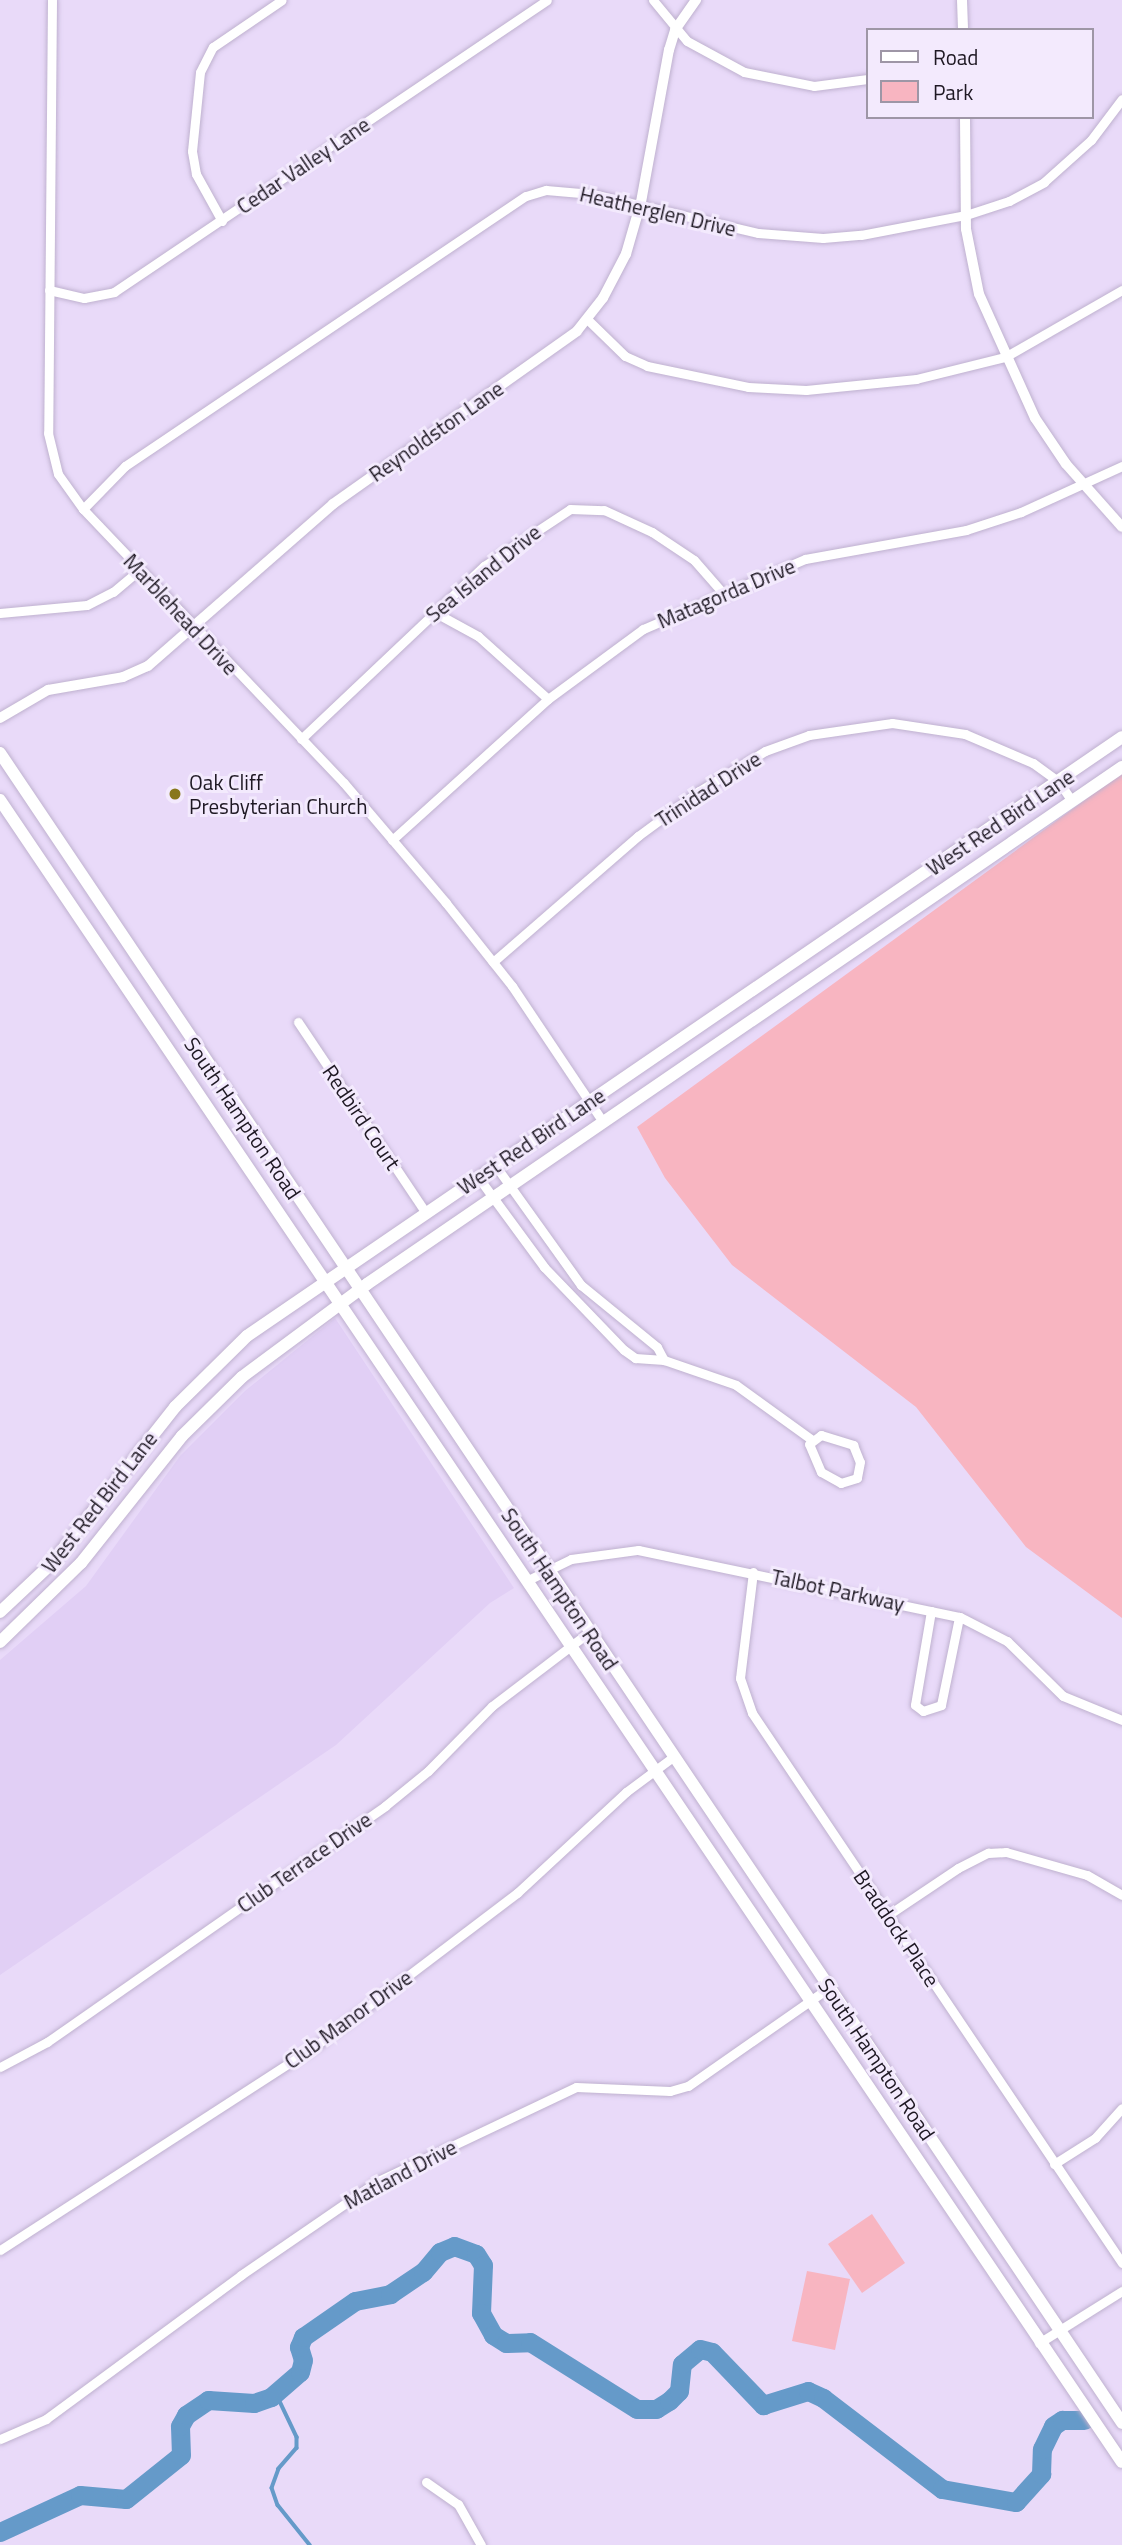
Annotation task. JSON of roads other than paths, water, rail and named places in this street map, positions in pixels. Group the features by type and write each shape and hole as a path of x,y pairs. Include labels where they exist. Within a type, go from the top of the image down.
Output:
{"main road":[{"name":"West Red Bird Lane","path":"0,1612 52,1563 149,1438 239,1343 1122,737"},
{"name":"South Hampton Road","path":"0,753 358,1290 1122,2423"},
{"name":"West Red Bird Lane","path":"0,1642 16,1629 109,1531 168,1454 242,1377 358,1290 1122,767"},
{"name":"South Hampton Road","path":"0,800 342,1302 1039,2343 1122,2462"},
{"path":"116,970 135,956"},
{"path":"152,1023 171,1009"},
{"path":"623,1078 637,1099"},
{"path":"149,1438 168,1454"},
{"path":"0,1612 16,1629"},
{"path":"735,1890 754,1876"}],"street":[{"name":"Marblehead Drive","path":"52,0 48,446 58,474 83,509 301,739 392,840 493,962 603,1122"},
{"path":"222,221 196,174 192,151 200,72 213,47 282,0"},
{"name":"Cedar Valley Lane","path":"49,290 84,298 114,292 547,0"},
{"path":"653,0 675,30 721,62 763,79 814,86 866,79"},
{"name":"Reynoldston Lane","path":"0,718 48,690 123,677 148,666 194,629 333,504 577,331 616,277 641,202 675,30 696,0"},
{"path":"962,0 963,28"},
{"name":"Heatherglen Drive","path":"83,509 125,466 526,195 565,190 641,202 726,228 823,238 966,215 998,205 1044,181 1090,140 1122,99"},
{"path":"965,119 966,215 972,271 1005,358 1035,418 1083,486 1122,527"},
{"path":"587,318 635,361 748,387 871,386 1005,358 1122,290"},
{"name":"Matagorda Drive","path":"392,840 548,699 643,629 722,592 830,552 966,530 1083,486 1122,466"},
{"name":"Sea Island Drive","path":"301,739 434,612 515,543 560,513 581,508 604,510 652,532 694,560 722,592"},
{"path":"0,613 87,606 102,600 139,570"},
{"path":"434,612 478,636 548,699"},
{"name":"Trinidad Drive","path":"493,962 638,836 699,791 765,751 809,735 860,724 939,728 1002,748 1059,782 1072,802"},
{"name":"Redbird Court","path":"298,1022 426,1213"},
{"path":"495,1165 553,1250 586,1289 619,1319 657,1347 664,1360"},
{"path":"478,1177 539,1259 635,1358 664,1360 736,1385 811,1439 831,1436 853,1445 859,1462 857,1478 841,1483 827,1478 814,1460 811,1439"},
{"path":"539,1259 553,1250"},
{"path":"579,1300 586,1289"},
{"path":"611,1336 619,1319"},
{"name":"Talbot Parkway","path":"528,1580 571,1559 638,1549 960,1617 1007,1641 1062,1696 1122,1720"},
{"name":"Braddock Place","path":"753,1572 740,1678 746,1700 1122,2263"},
{"path":"931,1611 915,1705 923,1711 941,1705 960,1617"},
{"name":"Club Terrace Drive","path":"0,2067 47,2042 385,1806 428,1771 492,1706 589,1632"},
{"name":"Club Manor Drive","path":"0,2250 318,2043 517,1893 654,1769 673,1757"},
{"path":"888,1915 958,1868 988,1853 1006,1852 1087,1875 1122,1895"},
{"name":"Matland Drive","path":"0,2439 46,2419 241,2275 379,2181 576,2087 670,2091 688,2086 830,1987"},
{"path":"1054,2164 1095,2138 1122,2108"},
{"path":"1039,2343 1122,2291"},
{"path":"426,2482 458,2504 481,2545"}],"waterway":[{"path":"0,2532 80,2495 126,2499 181,2455 180,2426 186,2415 208,2400 254,2403 271,2397 300,2372 303,2360 299,2347 303,2337 355,2301 390,2294 423,2272 440,2252 454,2246 476,2254 483,2265 481,2313 493,2335 506,2343 530,2342 637,2409 656,2409 669,2401 679,2391 682,2364 700,2349 712,2352 763,2405 808,2391 823,2398 942,2489 1016,2502 1041,2474 1042,2449 1053,2426 1062,2420 1084,2420"},
{"path":"276,2393 297,2437 297,2448 279,2469 272,2488 278,2505 310,2545"}],"place":[{"name":"Oak Cliff Presbyterian Church","path":"175,794"}]}
